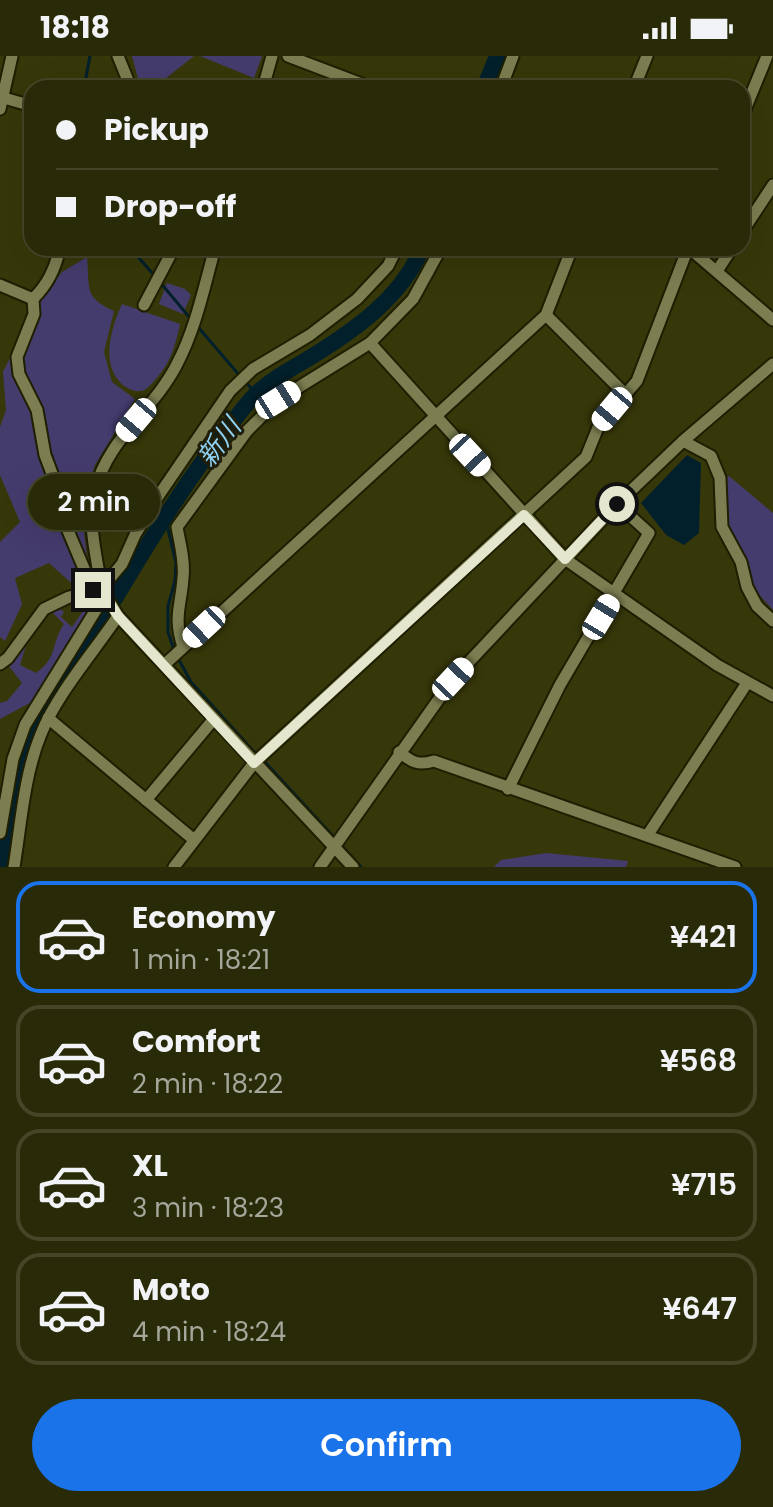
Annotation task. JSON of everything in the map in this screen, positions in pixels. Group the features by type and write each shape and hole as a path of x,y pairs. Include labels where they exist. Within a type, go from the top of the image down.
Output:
{"street":[{"path":"12,56 2,104 24,105"},
{"path":"118,56 128,80"},
{"path":"265,80 272,56"},
{"path":"288,56 351,80"},
{"path":"504,80 513,56"},
{"path":"637,80 647,56"},
{"path":"750,97 767,56"},
{"path":"750,220 773,185"},
{"path":"33,299 43,290 54,271 58,256"},
{"path":"144,305 170,256"},
{"path":"213,256 178,364 118,441 95,491 92,534 97,589 213,720 353,867"},
{"path":"0,664 8,658 44,609 69,597 97,589 122,564 159,495 230,391 253,369 310,335 357,299 388,266 393,256"},
{"path":"183,647 177,629 183,563 177,527 247,431 278,400 370,343 413,299 437,256"},
{"path":"164,665 433,415 546,315 569,256"},
{"path":"174,867 254,763 586,457 599,425 637,381 685,256"},
{"path":"698,256 773,320"},
{"path":"717,271 727,256"},
{"path":"0,285 33,299"},
{"path":"0,833 13,759 25,725 102,600 64,521 59,492 45,455 37,410 19,374 17,357 34,314 33,299"},
{"path":"546,315 625,394"},
{"path":"370,343 565,559 747,683 773,696"},
{"path":"320,867 453,679 617,504 683,441 773,364"},
{"path":"683,441 711,456 720,478 722,527 741,562 747,587 757,606 773,621"},
{"path":"508,789 560,685 649,533 617,504"},
{"path":"14,867 30,769 48,718 118,616"},
{"path":"647,836 747,683"},
{"path":"48,718 193,839"},
{"path":"146,800 213,720"},
{"path":"399,752 412,762 422,764 434,761 735,867"}],"shaded area":[{"path":"132,56 194,56 164,80 138,80"},
{"path":"200,56 262,56 254,78"},
{"path":"87,257 93,296 114,311 104,352 112,382 135,399 95,465 85,497 84,533 88,565 76,587 49,563 15,578 22,604 5,641 0,637 0,542 20,522 0,475 0,427 6,410 3,372 39,300 62,272"},
{"path":"167,283 185,289 191,295 183,314 159,304"},
{"path":"122,304 180,324 165,367 141,391 131,390 121,383 110,363 112,332"},
{"path":"729,476 773,513 773,610 756,591 727,521 724,479"},
{"path":"94,599 96,605 35,700 0,719 0,703 7,701 22,683 9,666 28,639 20,665 36,673 51,656 64,624 53,613 57,607 64,612 61,617 72,627 86,607 81,600"},
{"path":"546,853 628,861 626,867 494,867 501,860"}],"water":[{"path":"687,455 701,463 699,533 684,545 666,535 641,503"}],"waterway":[{"path":"86,80 90,56"},
{"name":"新川","path":"487,80 497,56"},
{"path":"137,256 154,275"},
{"name":"新川","path":"114,600 183,490 256,394 376,311 402,282 418,256"},
{"path":"159,281 190,318"},
{"path":"198,327 240,376"},
{"path":"245,381 256,394"},
{"path":"165,517 176,563 168,606 168,632 174,650"},
{"name":"新川","path":"3,867 23,753 40,713 106,613"},
{"path":"178,658 191,682 256,754"},
{"path":"264,761 333,836"},
{"path":"341,845 361,867"}],"route":[{"path":"93,590 101,589 118,616 254,763 524,515 565,559 617,504"}]}
